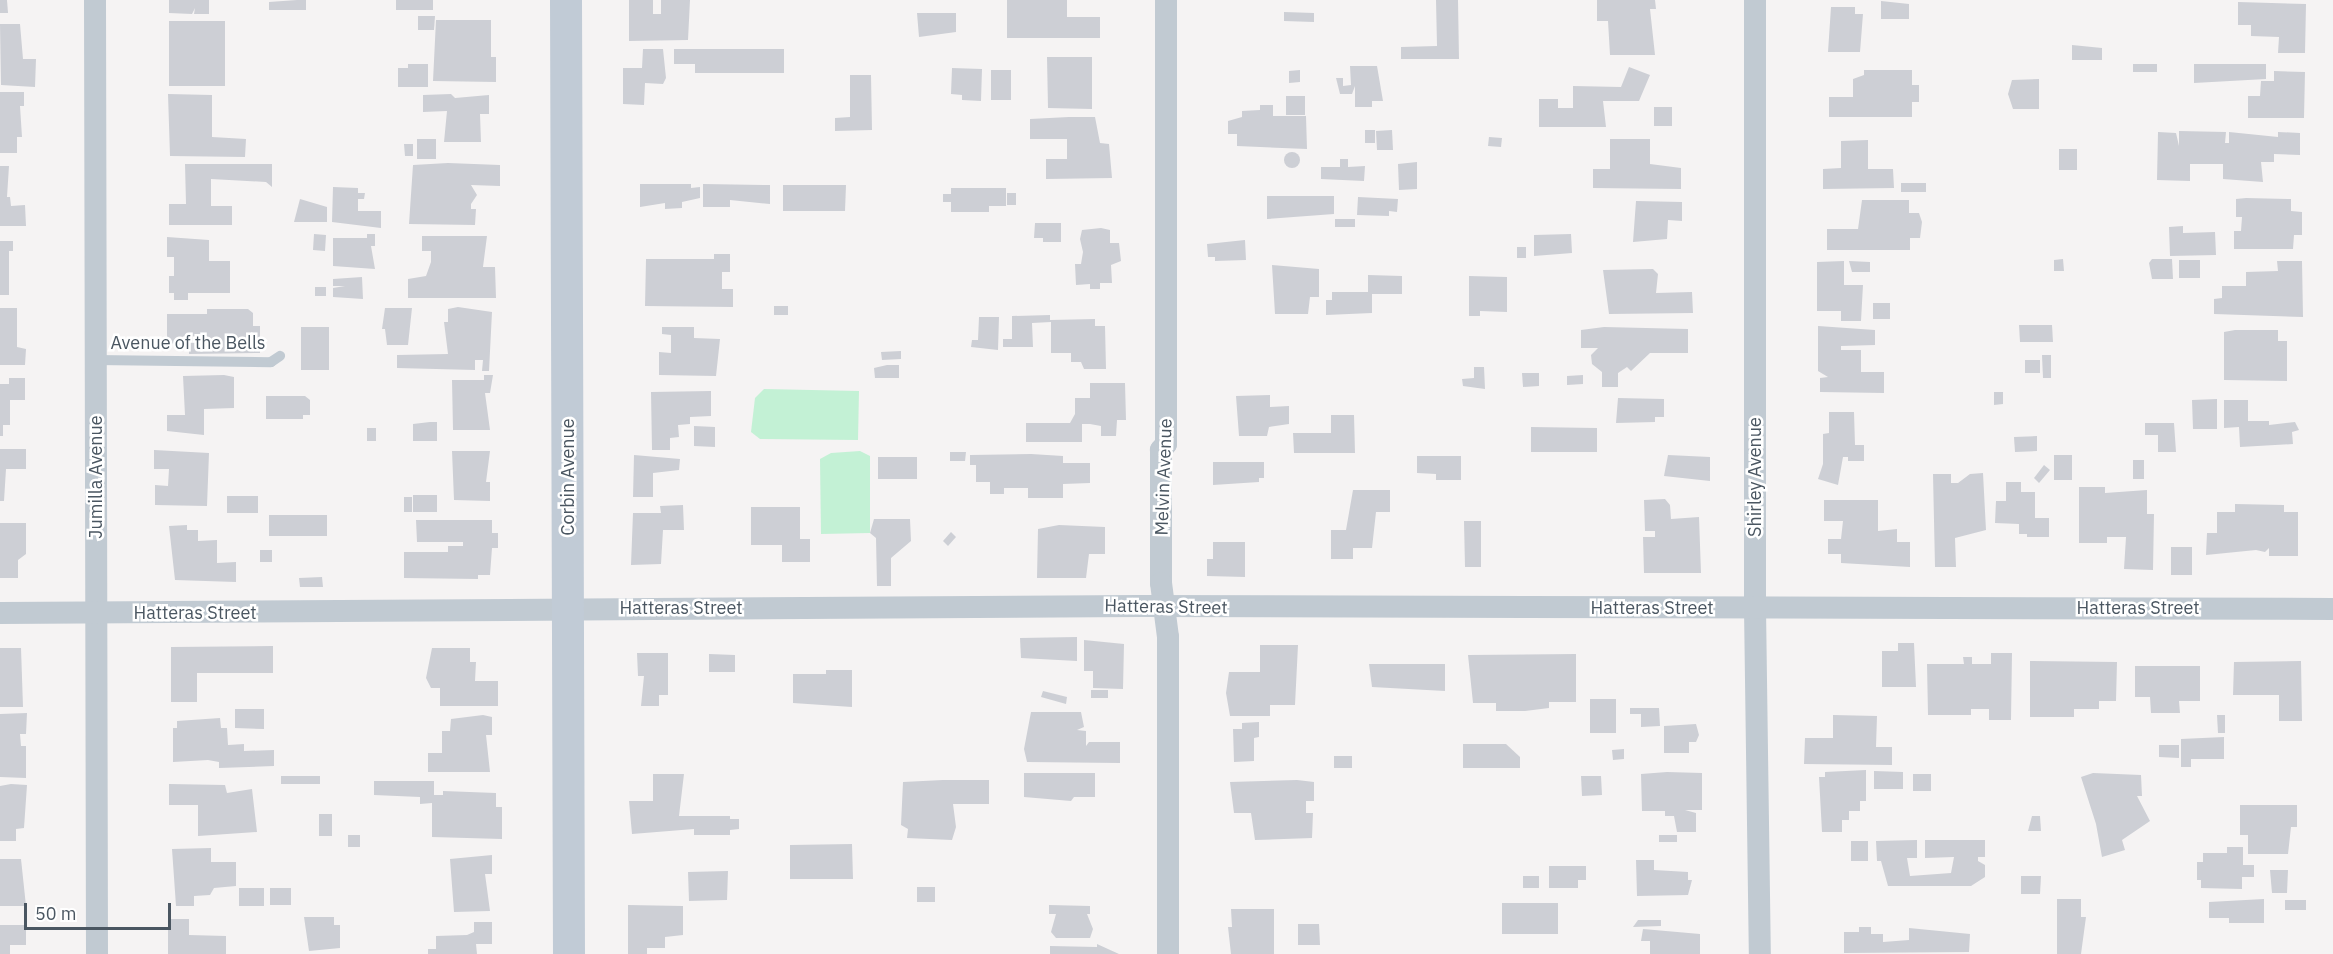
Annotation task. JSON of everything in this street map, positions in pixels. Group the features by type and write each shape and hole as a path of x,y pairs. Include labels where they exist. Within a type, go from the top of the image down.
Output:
{"main road":[{"name":"Corbin Avenue","path":"566,0 569,954"}],"street":[{"name":"Jumilla Avenue","path":"94,0 97,954"},
{"name":"Melvin Avenue","path":"1166,0 1166,444 1161,461 1164,607 1168,637 1168,954"},
{"name":"Shirley Avenue","path":"1755,0 1755,608 1760,954"},
{"name":"Hatteras Street","path":"0,613 1164,607 2333,609"}],"lane":[{"name":"Avenue of the Bells","path":"96,360 270,362 280,356"}],"green space":[{"path":"764,389 859,391 858,440 760,439 751,432 755,398"},
{"path":"860,451 870,456 870,533 821,534 820,459 831,453"}],"building":[{"path":"0,0 7,0 8,13 0,13"},
{"path":"169,0 209,0 209,14 194,14 195,8 192,14 169,13"},
{"path":"306,0 306,10 269,10 269,2"},
{"path":"396,0 433,0 433,10 396,10"},
{"path":"629,0 653,0 653,14 661,14 661,0 690,0 688,40 629,41"},
{"path":"1007,0 1067,0 1067,17 1100,17 1100,38 1007,38"},
{"path":"1436,0 1458,0 1459,59 1401,59 1401,47 1437,46"},
{"path":"1597,0 1655,0 1656,9 1650,9 1655,55 1610,55 1608,21 1597,21"},
{"path":"1881,1 1909,4 1909,19 1881,19"},
{"path":"2238,2 2306,4 2305,53 2278,53 2279,37 2251,36 2251,25 2238,25"},
{"path":"1831,7 1855,7 1855,14 1863,14 1860,52 1828,52"},
{"path":"1284,12 1314,13 1314,22 1284,21"},
{"path":"917,13 956,13 956,32 919,37"},
{"path":"418,16 435,16 434,30 418,30"},
{"path":"436,20 491,20 491,57 496,57 496,82 433,81"},
{"path":"169,21 225,21 225,86 169,86"},
{"path":"0,24 20,24 23,59 36,59 35,87 1,85"},
{"path":"2072,45 2102,48 2102,60 2072,60"},
{"path":"643,49 663,49 666,78 663,84 645,83 644,105 623,104 623,68 642,68"},
{"path":"674,49 784,49 784,73 695,73 695,64 674,64"},
{"path":"1047,57 1092,57 1092,109 1048,108"},
{"path":"408,64 428,64 428,87 398,87 398,68 408,68"},
{"path":"2133,64 2157,64 2157,72 2133,72"},
{"path":"2194,64 2266,64 2266,79 2194,83"},
{"path":"1350,66 1377,66 1383,101 1372,101 1372,107 1355,107 1355,86 1352,94 1340,94 1336,78 1343,78 1343,86 1351,85"},
{"path":"1629,67 1650,75 1639,101 1603,101 1606,127 1539,127 1539,99 1558,99 1558,108 1573,108 1573,86 1621,87"},
{"path":"952,68 982,69 981,101 962,100 962,95 951,94"},
{"path":"991,70 1011,70 1011,100 991,100"},
{"path":"1300,70 1300,82 1289,83 1289,71"},
{"path":"1864,70 1912,70 1912,85 1919,85 1919,102 1912,102 1912,117 1829,117 1829,97 1853,97 1853,79 1864,75"},
{"path":"2274,71 2305,72 2304,118 2248,118 2248,96 2260,96 2261,81 2274,81"},
{"path":"850,75 871,75 872,130 835,131 835,118 850,117"},
{"path":"2039,79 2039,109 2013,109 2008,94 2012,80"},
{"path":"0,92 24,92 24,106 20,106 22,137 17,137 17,153 0,153"},
{"path":"168,94 212,95 212,137 246,139 245,157 170,156"},
{"path":"451,94 455,98 489,95 489,114 480,114 481,142 444,142 447,111 423,112 423,95"},
{"path":"1286,96 1305,96 1305,115 1286,115"},
{"path":"1260,105 1273,105 1273,116 1306,116 1307,149 1237,146 1237,134 1228,134 1228,121 1242,117 1242,111 1260,110"},
{"path":"1654,107 1672,107 1672,126 1654,126"},
{"path":"1095,117 1100,143 1109,144 1112,178 1046,179 1046,159 1067,159 1067,139 1030,139 1030,119"},
{"path":"1365,130 1375,130 1375,143 1365,143"},
{"path":"1392,130 1393,150 1377,150 1376,131"},
{"path":"2179,131 2226,132 2225,143 2229,143 2229,132 2278,137 2278,132 2300,133 2300,155 2274,154 2274,162 2261,162 2263,182 2223,179 2223,164 2190,164 2190,181 2157,180 2158,132 2176,133 2179,146"},
{"path":"1489,137 1502,138 1501,147 1488,146"},
{"path":"417,139 436,139 436,159 417,159"},
{"path":"1610,139 1650,139 1650,164 1681,168 1681,189 1593,188 1593,169 1610,169"},
{"path":"1868,140 1868,169 1893,169 1894,188 1823,189 1823,169 1841,168 1841,141"},
{"path":"404,144 413,144 413,156 405,156"},
{"path":"2059,149 2077,149 2077,170 2059,170"},
{"path":"1289,152 1295,152 1300,160 1298,166 1289,168 1284,163 1284,157"},
{"path":"1340,159 1348,159 1348,167 1365,166 1364,181 1321,179 1321,167 1340,167"},
{"path":"1417,162 1417,189 1399,190 1398,164"},
{"path":"448,163 500,165 500,186 471,185 477,195 471,204 471,209 476,209 475,225 409,224 413,165"},
{"path":"185,164 272,164 272,187 266,182 211,179 211,206 232,206 232,225 169,225 169,204 186,204"},
{"path":"0,166 9,166 7,197 10,197 11,206 25,205 26,226 0,226"},
{"path":"1901,183 1926,183 1926,192 1901,192"},
{"path":"640,184 691,184 691,188 700,187 700,198 682,202 682,208 665,209 665,203 640,207"},
{"path":"703,184 770,185 770,204 730,200 730,207 703,207"},
{"path":"783,185 846,185 845,211 783,211"},
{"path":"333,187 358,188 358,193 365,193 364,199 358,199 358,211 381,211 381,228 332,222"},
{"path":"951,188 1006,188 1006,206 989,206 989,212 951,212 951,202 943,202 943,194 951,194"},
{"path":"1007,193 1016,193 1016,205 1007,205"},
{"path":"1267,196 1334,196 1334,214 1267,219"},
{"path":"1358,197 1398,199 1397,212 1389,211 1389,216 1357,215"},
{"path":"300,199 327,207 327,222 294,222"},
{"path":"2236,199 2291,199 2291,211 2302,212 2302,235 2294,235 2293,249 2234,249 2234,231 2241,231 2242,217 2236,217"},
{"path":"1862,200 1909,200 1909,213 1919,213 1922,222 1920,238 1910,238 1910,250 1827,250 1827,229 1858,229"},
{"path":"1636,201 1682,202 1682,221 1668,220 1667,239 1633,242"},
{"path":"1335,219 1355,219 1355,227 1335,227"},
{"path":"1035,223 1061,223 1061,242 1043,242 1043,238 1034,238"},
{"path":"2183,226 2183,233 2215,232 2216,255 2170,256 2169,227"},
{"path":"1101,228 1110,230 1110,243 1119,243 1121,261 1111,265 1112,283 1100,283 1100,289 1090,289 1090,284 1076,285 1075,264 1081,264 1083,252 1080,239 1082,230"},
{"path":"314,234 326,235 325,251 313,250"},
{"path":"367,234 375,234 375,246 371,246 375,269 333,266 333,238 367,238"},
{"path":"1571,234 1572,253 1534,256 1534,235"},
{"path":"422,236 487,236 483,267 495,267 496,298 408,298 408,279 426,276 431,262 431,251 422,251"},
{"path":"167,237 209,240 209,261 230,261 230,293 188,293 188,300 174,300 174,293 169,293 169,276 174,276 174,257 167,257"},
{"path":"1245,240 1246,260 1215,261 1215,257 1208,257 1207,244"},
{"path":"0,241 13,241 13,251 9,251 9,295 0,295"},
{"path":"1517,247 1526,247 1526,258 1517,258"},
{"path":"714,254 730,254 730,272 722,272 722,289 733,289 733,307 645,306 646,259 714,259"},
{"path":"2063,259 2064,271 2054,271 2054,260"},
{"path":"2152,259 2172,259 2173,279 2152,279 2149,263"},
{"path":"2179,260 2200,260 2200,278 2179,278"},
{"path":"1844,261 1844,285 1863,285 1861,321 1841,321 1841,311 1817,311 1817,262"},
{"path":"1849,261 1870,262 1870,272 1852,272"},
{"path":"2277,261 2302,261 2303,317 2214,314 2214,299 2222,298 2222,286 2246,286 2246,272 2278,271"},
{"path":"1272,265 1319,269 1319,297 1310,297 1308,314 1275,314"},
{"path":"1653,269 1658,274 1656,293 1692,292 1693,313 1609,314 1603,270"},
{"path":"1368,275 1402,276 1402,294 1372,294 1372,313 1326,315 1326,300 1332,300 1332,292 1368,292"},
{"path":"1469,276 1507,277 1507,312 1480,311 1480,316 1469,316"},
{"path":"362,277 363,299 333,297 333,288 345,286 333,286 333,279"},
{"path":"315,287 326,287 326,296 315,296"},
{"path":"1873,303 1890,303 1890,319 1873,319"},
{"path":"774,306 788,306 788,315 774,315"},
{"path":"458,307 492,312 489,371 482,371 483,360 475,360 475,370 397,368 397,355 448,354 444,322 448,322 448,309"},
{"path":"0,308 17,308 17,347 26,349 25,365 0,365"},
{"path":"385,308 412,308 408,345 387,345 385,329 382,329"},
{"path":"207,309 248,309 253,313 253,326 260,326 260,353 189,354 189,348 167,342 167,314 207,314"},
{"path":"1050,315 1050,320 1095,319 1095,326 1105,326 1106,369 1084,369 1081,362 1071,362 1071,353 1051,353 1051,322 1032,323 1033,347 1003,347 1003,339 1012,339 1012,316"},
{"path":"979,317 999,317 998,350 971,347 972,340 978,340"},
{"path":"2019,325 2052,325 2053,342 2020,342"},
{"path":"1818,326 1875,330 1875,345 1841,346 1841,350 1861,350 1861,372 1884,372 1884,393 1820,392 1820,378 1828,377 1818,371"},
{"path":"301,327 329,327 329,370 301,370"},
{"path":"662,327 694,327 694,338 720,339 716,376 659,375 659,352 671,353 671,335 662,334"},
{"path":"1604,327 1688,329 1688,353 1650,353 1631,371 1627,367 1618,373 1618,387 1602,387 1602,372 1592,364 1591,355 1598,348 1581,348 1581,330"},
{"path":"2278,330 2278,341 2287,341 2287,381 2224,380 2224,332"},
{"path":"901,351 901,359 882,360 881,352"},
{"path":"2042,355 2051,355 2051,378 2043,378"},
{"path":"2025,360 2040,360 2040,373 2025,373"},
{"path":"899,365 899,378 875,378 874,368"},
{"path":"1474,367 1484,367 1485,389 1463,386 1462,379 1474,378"},
{"path":"1522,373 1539,373 1539,386 1523,387"},
{"path":"224,375 234,377 234,408 204,409 204,435 167,431 167,415 185,415 183,376"},
{"path":"484,375 493,375 490,393 485,393 490,430 453,430 452,380 484,380"},
{"path":"1583,375 1583,384 1567,385 1567,376"},
{"path":"9,378 25,378 25,400 10,400 10,425 3,425 3,436 0,436 0,384 9,384"},
{"path":"1090,383 1125,383 1126,420 1117,420 1116,436 1101,436 1101,426 1082,424 1082,442 1026,442 1026,423 1070,423 1075,414 1075,398 1090,398"},
{"path":"711,391 711,416 690,417 690,424 678,425 679,437 670,438 670,450 652,450 651,392"},
{"path":"1994,392 2003,392 2003,404 1994,405"},
{"path":"1270,395 1270,407 1289,406 1289,424 1269,427 1267,436 1239,436 1236,396"},
{"path":"266,396 305,396 310,400 310,415 303,415 303,419 266,419"},
{"path":"1618,398 1664,399 1664,417 1655,417 1655,422 1616,423"},
{"path":"2217,399 2217,429 2193,429 2192,400"},
{"path":"2224,400 2248,400 2248,421 2269,421 2269,425 2295,422 2299,430 2292,432 2293,444 2240,447 2239,427 2224,428"},
{"path":"1829,412 1854,412 1855,445 1864,445 1864,461 1848,461 1848,457 1843,457 1838,485 1818,479 1823,464 1823,434 1829,433"},
{"path":"1331,415 1354,415 1355,453 1294,453 1293,433 1331,433"},
{"path":"437,422 437,441 413,441 413,424"},
{"path":"2145,423 2174,423 2176,452 2158,452 2158,435 2145,435"},
{"path":"694,426 715,427 715,447 694,446"},
{"path":"1531,427 1597,428 1597,452 1531,452"},
{"path":"367,428 376,428 376,441 367,441"},
{"path":"2037,436 2037,451 2015,452 2014,437"},
{"path":"0,449 26,449 26,469 6,469 4,501 0,501"},
{"path":"154,450 209,453 207,506 155,505 155,485 168,486 169,469 154,469"},
{"path":"452,451 490,451 486,482 490,482 490,501 454,500"},
{"path":"950,452 966,452 965,461 950,461"},
{"path":"634,455 680,459 679,470 653,473 653,497 633,497"},
{"path":"970,455 1063,456 1063,463 1090,463 1090,483 1063,484 1063,498 1028,498 1028,488 1004,488 1004,494 990,494 990,482 976,482 976,465 970,465"},
{"path":"1668,455 1710,457 1710,481 1664,476"},
{"path":"2054,455 2072,455 2072,480 2054,480"},
{"path":"1417,456 1461,456 1461,480 1436,480 1436,474 1417,473"},
{"path":"878,457 917,457 917,479 878,479"},
{"path":"2133,460 2144,460 2144,479 2133,479"},
{"path":"1213,462 1264,462 1264,478 1259,478 1259,482 1213,485"},
{"path":"2044,465 2050,470 2039,483 2034,478"},
{"path":"1983,473 1986,530 1955,538 1956,567 1935,567 1933,474 1951,474 1951,483 1958,483 1970,474"},
{"path":"2006,482 2021,482 2021,492 2035,492 2035,518 2049,518 2049,537 2027,537 2027,534 2019,534 2019,524 1995,523 1996,501 2006,501"},
{"path":"2079,487 2105,487 2105,493 2147,490 2147,514 2154,514 2153,570 2124,569 2126,537 2107,537 2107,543 2079,543"},
{"path":"1353,490 1390,490 1390,512 1376,512 1372,548 1353,548 1353,559 1331,559 1331,530 1346,530"},
{"path":"413,495 437,495 437,512 413,512"},
{"path":"227,496 258,496 258,513 227,513"},
{"path":"404,497 412,497 412,512 404,512"},
{"path":"1665,499 1670,505 1671,519 1699,517 1701,573 1644,573 1643,537 1655,537 1655,531 1645,531 1644,500"},
{"path":"1824,500 1878,500 1878,531 1897,529 1897,542 1910,542 1910,567 1841,563 1841,554 1828,554 1828,539 1841,539 1843,521 1824,521"},
{"path":"2235,504 2284,505 2284,512 2298,512 2298,556 2269,556 2269,548 2265,552 2256,550 2206,555 2207,533 2217,533 2217,512 2235,512"},
{"path":"683,505 684,530 663,530 661,564 631,565 633,513 661,513 660,506"},
{"path":"751,507 800,507 800,539 810,539 810,562 782,562 782,545 751,545"},
{"path":"269,515 327,515 327,536 269,536"},
{"path":"874,519 910,519 911,541 891,558 891,586 877,586 876,538 870,533"},
{"path":"416,520 492,520 492,533 498,533 498,548 492,548 490,575 478,575 478,579 404,578 404,552 448,552 448,546 463,546 463,542 417,542"},
{"path":"1464,521 1481,521 1481,567 1465,567"},
{"path":"0,523 26,523 26,554 18,560 18,578 0,578"},
{"path":"187,525 187,530 198,530 198,541 217,540 217,563 236,562 236,582 175,580 169,526"},
{"path":"1059,525 1105,527 1105,554 1089,554 1086,578 1037,578 1038,529"},
{"path":"951,532 956,537 948,546 943,541"},
{"path":"1213,542 1245,542 1245,577 1207,576 1207,559 1213,559"},
{"path":"2171,547 2192,547 2192,575 2171,575"},
{"path":"260,550 272,550 272,562 260,562"},
{"path":"322,577 323,587 300,587 299,578"},
{"path":"1077,637 1077,661 1021,658 1020,638"},
{"path":"1084,640 1124,644 1123,689 1093,688 1093,671 1084,671"},
{"path":"1898,643 1914,643 1916,687 1882,687 1882,651 1898,651"},
{"path":"1260,645 1298,645 1295,705 1270,705 1270,716 1230,716 1226,693 1229,672 1260,672"},
{"path":"273,646 273,673 197,673 197,702 171,702 171,647"},
{"path":"0,648 21,648 23,707 0,707"},
{"path":"432,648 470,648 470,662 476,662 475,681 498,681 498,706 440,706 440,688 431,688 426,678"},
{"path":"637,653 668,653 668,695 659,695 659,706 641,706 644,676 638,676"},
{"path":"1991,653 2012,653 2011,720 1989,720 1989,709 1971,709 1971,715 1928,715 1927,664 1964,664 1963,657 1972,657 1972,664 1991,664"},
{"path":"709,654 735,655 735,672 709,672"},
{"path":"1576,654 1576,702 1549,702 1549,708 1525,711 1496,711 1496,703 1473,703 1468,655"},
{"path":"2030,661 2117,662 2116,701 2099,701 2099,709 2074,709 2074,717 2030,717"},
{"path":"2301,661 2302,721 2279,721 2279,695 2233,695 2234,662"},
{"path":"1369,664 1445,664 1445,691 1372,687"},
{"path":"2135,666 2200,666 2200,701 2179,701 2180,713 2151,713 2150,697 2135,697"},
{"path":"826,670 852,670 852,707 793,703 793,674 826,674"},
{"path":"1091,690 1108,690 1108,698 1091,698"},
{"path":"1043,691 1067,697 1066,704 1041,697"},
{"path":"1590,699 1616,699 1616,733 1590,733"},
{"path":"1630,708 1659,708 1660,726 1641,727 1641,714 1630,714"},
{"path":"235,709 264,709 264,729 235,728"},
{"path":"1031,712 1081,712 1084,727 1077,730 1086,731 1086,746 1089,742 1120,742 1120,763 1027,762 1024,749"},
{"path":"27,713 26,734 20,734 21,746 26,746 26,778 0,777 0,714"},
{"path":"483,715 492,717 492,735 486,735 490,772 428,772 428,753 442,753 442,731 450,731 451,719"},
{"path":"1833,715 1877,716 1876,747 1892,747 1892,765 1804,764 1805,738 1833,738"},
{"path":"2217,715 2225,715 2225,733 2218,733"},
{"path":"220,718 221,728 227,728 228,745 244,744 244,751 274,750 274,766 219,768 219,762 208,760 173,762 173,728 177,728 177,721"},
{"path":"1259,722 1259,737 1254,738 1254,761 1234,762 1233,729 1242,729 1242,723"},
{"path":"1696,724 1699,735 1696,742 1689,742 1689,753 1664,753 1664,726"},
{"path":"2224,737 2224,759 2191,759 2191,767 2181,767 2181,739"},
{"path":"1463,744 1506,744 1520,757 1520,768 1463,768"},
{"path":"2159,745 2179,745 2179,758 2159,757"},
{"path":"1624,749 1624,759 1613,760 1612,750"},
{"path":"1334,756 1352,756 1352,768 1334,768"},
{"path":"1866,770 1866,801 1860,801 1860,811 1849,811 1849,820 1842,820 1842,832 1822,832 1819,777 1825,777 1825,772"},
{"path":"1874,771 1903,772 1903,789 1874,789"},
{"path":"1024,773 1095,773 1095,797 1074,797 1071,801 1024,797"},
{"path":"1702,773 1702,810 1685,810 1696,813 1696,832 1677,832 1674,816 1665,816 1665,811 1642,811 1641,774"},
{"path":"2093,773 2141,775 2142,796 2137,796 2150,821 2122,840 2125,850 2102,857 2096,824 2081,777"},
{"path":"653,774 684,774 679,816 730,816 730,819 739,819 739,829 730,830 730,835 694,835 694,829 632,834 629,801 653,801"},
{"path":"1913,774 1931,774 1931,791 1913,791"},
{"path":"281,776 320,776 320,784 281,784"},
{"path":"1581,776 1601,776 1602,795 1582,796"},
{"path":"989,780 989,804 953,804 956,827 952,840 907,838 908,829 901,825 903,782"},
{"path":"1297,780 1314,782 1314,801 1306,801 1306,813 1313,813 1312,838 1255,840 1251,813 1234,813 1230,782"},
{"path":"374,781 434,781 434,795 443,795 443,791 496,793 496,807 502,807 502,839 432,837 432,803 420,804 420,797 374,795"},
{"path":"169,784 225,785 227,793 252,789 257,832 198,836 198,805 169,805"},
{"path":"27,785 24,828 16,829 16,841 0,841 0,786"},
{"path":"2240,805 2297,805 2297,827 2291,827 2288,854 2248,854 2248,835 2240,835"},
{"path":"319,814 332,814 332,836 319,836"},
{"path":"2032,816 2040,816 2041,831 2028,831"},
{"path":"348,835 360,835 360,847 348,847"},
{"path":"1659,835 1677,835 1677,842 1659,842"},
{"path":"1917,840 1917,858 1907,858 1910,876 1951,873 1954,857 1925,858 1925,840 1985,840 1985,857 1978,857 1978,861 1985,865 1985,877 1971,886 1888,886 1881,861 1877,861 1876,841"},
{"path":"1851,841 1868,841 1868,861 1851,861"},
{"path":"852,844 853,879 790,879 790,845"},
{"path":"2227,847 2243,847 2243,865 2254,865 2254,877 2242,877 2242,889 2201,888 2201,880 2197,880 2197,862 2203,862 2203,853 2227,853"},
{"path":"211,848 211,862 236,862 236,886 214,888 210,895 194,896 194,906 176,906 172,849"},
{"path":"492,855 492,874 485,874 490,911 454,912 450,859"},
{"path":"0,859 21,859 26,906 0,906"},
{"path":"1636,860 1654,860 1654,870 1688,872 1688,880 1692,880 1688,895 1637,896"},
{"path":"1549,866 1586,866 1586,880 1578,880 1578,888 1549,888"},
{"path":"2270,870 2288,870 2287,893 2272,893"},
{"path":"728,871 727,900 689,901 688,872"},
{"path":"1523,876 1539,876 1539,888 1523,888"},
{"path":"2021,876 2041,876 2040,894 2021,894"},
{"path":"917,887 935,887 935,902 917,902"},
{"path":"239,888 264,888 264,906 239,906"},
{"path":"270,888 291,888 291,905 270,905"},
{"path":"2057,899 2081,899 2081,917 2086,917 2081,954 2057,954"},
{"path":"2264,899 2264,923 2229,923 2229,918 2209,918 2209,902"},
{"path":"2285,900 2306,900 2306,910 2285,910"},
{"path":"1502,903 1558,903 1558,934 1502,934"},
{"path":"628,905 683,906 683,935 665,937 665,948 647,948 647,954 628,954"},
{"path":"1049,905 1090,906 1090,914 1087,914 1093,929 1090,938 1056,938 1051,932 1056,914 1049,914"},
{"path":"1231,909 1274,909 1274,954 1231,954 1228,927 1232,927"},
{"path":"304,917 334,917 334,925 340,925 340,948 309,951"},
{"path":"168,919 189,919 189,935 226,936 226,954 168,954"},
{"path":"1638,920 1661,920 1661,926 1633,927"},
{"path":"474,922 492,922 492,944 476,944 477,954 428,954 428,949 436,949 436,936 467,935 474,932"},
{"path":"1298,924 1319,924 1320,945 1298,945"},
{"path":"0,925 26,925 26,945 10,945 10,954 0,954"},
{"path":"1859,927 1871,927 1871,934 1883,934 1883,942 1909,940 1909,928 1970,934 1969,952 1844,953 1844,932 1859,932"},
{"path":"1643,929 1700,934 1700,954 1650,954 1650,941 1641,941"},
{"path":"1097,944 1119,954 1050,954 1050,946 1097,947"}]}
